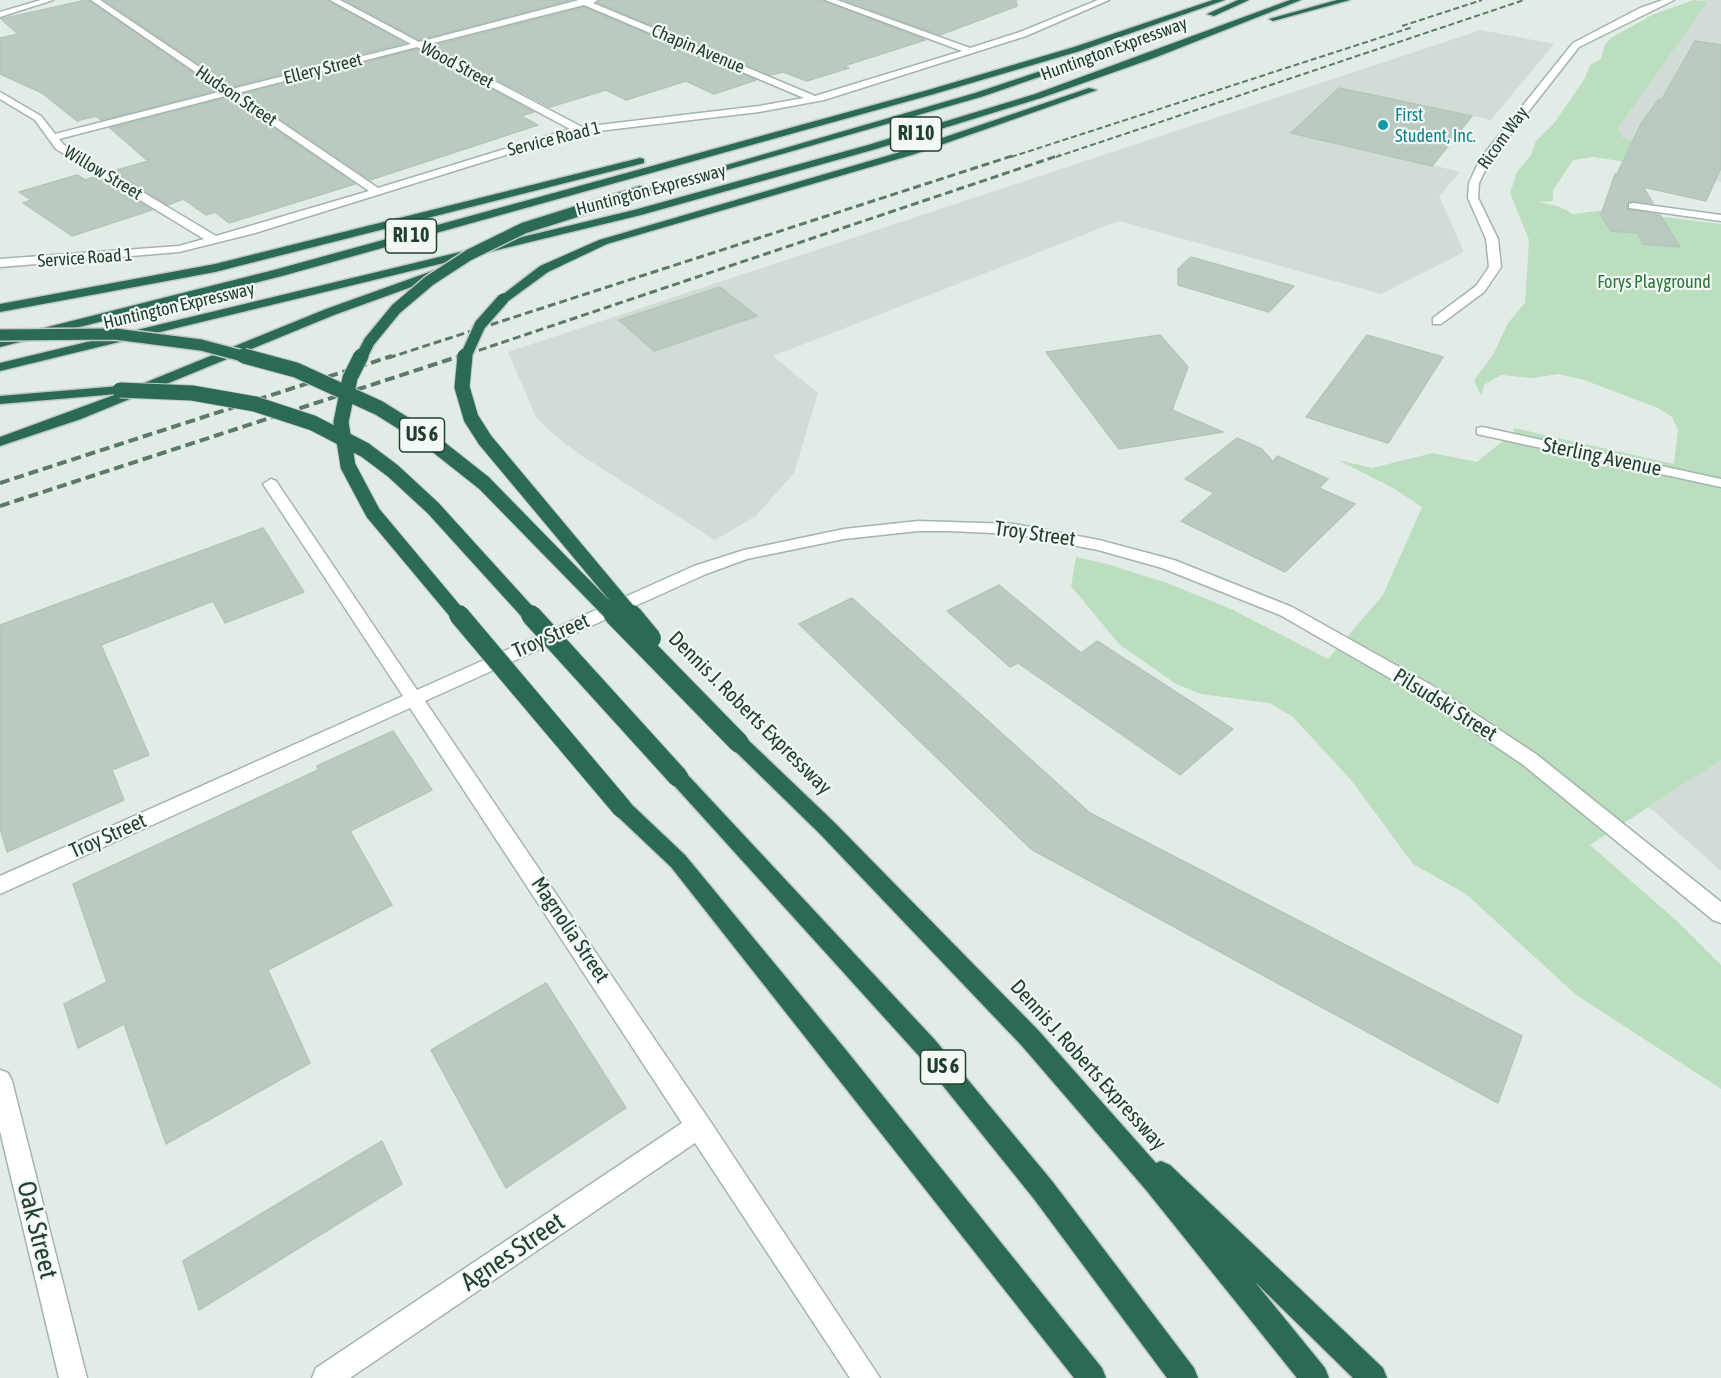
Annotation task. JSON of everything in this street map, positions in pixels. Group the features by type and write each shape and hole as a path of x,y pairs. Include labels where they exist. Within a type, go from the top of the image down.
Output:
{"highway":[{"name":"Huntington Expressway","path":"0,343 289,270 821,123 1054,56 1221,0"},
{"path":"1190,22 1245,0"},
{"name":"Huntington Expressway","path":"0,367 637,213 921,132 1086,80 1297,0"},
{"path":"1210,34 1346,0"},
{"path":"1054,56 1182,2"},
{"path":"1092,1378 838,1058 685,870 622,808 373,513 348,466 341,422 350,378 369,342 396,309 423,285 469,255 524,228 642,190 968,98 1179,26"},
{"path":"1121,79 1149,69 1191,41"},
{"path":"739,743 477,429 464,398 463,366 474,336 503,299 544,269 603,242 911,152 1101,87"},
{"path":"0,308 215,268 579,175 738,138 821,123"},
{"path":"0,442 109,403 351,304 520,243"},
{"name":"Dennis J. Roberts Expressway","path":"0,335 115,334 201,345 296,370 379,408 427,438 484,483 973,977 1091,1106 1315,1378"},
{"name":"US 6","path":"0,400 120,390 192,393 255,404 314,423 365,450 393,471 433,508 934,1056 1042,1190 1184,1378"},
{"path":"1091,1106 1373,1378"}],"street":[{"path":"0,15 49,0"},
{"name":"Hudson Street","path":"95,0 376,191"},
{"name":"Wood Street","path":"334,0 580,130"},
{"path":"829,0 971,51"},
{"path":"1077,0 1094,5"},
{"name":"Service Road 1","path":"0,263 145,254 215,241 580,130 759,109 815,99 1033,31 1105,0"},
{"name":"Ricom Way","path":"1437,321 1480,290 1495,267 1492,239 1473,198 1474,183 1484,161 1576,45 1643,10 1670,0"},
{"name":"Ellery Street","path":"51,138 587,1"},
{"name":"Chapin Avenue","path":"587,1 815,99"},
{"name":"Willow Street","path":"0,95 38,118 60,147 215,241"},
{"path":"1633,206 1721,218"},
{"name":"Sterling Avenue","path":"1482,430 1721,483"},
{"name":"Magnolia Street","path":"272,484 416,697 866,1378"},
{"name":"Troy Street","path":"0,885 681,577 744,555 881,529 918,526 978,526 1055,536 1134,553"},
{"name":"Pilsudski Street","path":"1134,553 1237,590 1286,611 1427,691 1529,759 1721,914"},
{"name":"Oak Street","path":"0,1082 73,1378"},
{"name":"Agnes Street","path":"326,1378 699,1126"}],"shaded area":[{"path":"1699,0 1721,0 1721,182 1668,171 1667,151 1622,137 1618,128 1706,2"},
{"path":"1481,30 1554,44 1491,120 1472,116 1432,165 1460,172 1439,196 1464,252 1381,294 1119,221 773,356 818,393 794,473 756,516 715,540 579,454 554,435 536,417 508,352"},
{"path":"1721,760 1721,871 1649,807"}],"green space":[{"name":"Forys Playground","path":"1694,0 1707,2 1618,128 1622,137 1668,151 1640,164 1593,157 1573,160 1553,190 1553,201 1539,202 1560,207 1573,214 1607,210 1721,224 1721,760 1590,845 1678,922 1721,965 1721,1089 1575,994 1466,894 1413,864 1351,780 1292,716 1269,703 1201,694 1176,684 1119,644 1071,586 1076,557 1107,564 1167,583 1231,609 1328,659 1383,595 1422,507 1393,488 1338,460 1372,468 1433,453 1477,462 1514,432 1514,428 1674,464 1678,430 1672,417 1658,408 1584,380 1559,374 1532,378 1501,375 1484,385 1481,396 1474,380 1493,355 1508,323 1525,303 1529,240 1510,193 1517,172 1531,155 1536,141 1555,122 1585,78 1590,65 1601,59 1605,45 1611,38 1652,15"}],"building":[{"path":"86,0 218,90 101,120 96,116 77,121 42,93 0,74 0,38 18,34 1,19"},
{"path":"104,0 328,0 405,43 232,87"},
{"path":"345,0 570,0 419,40"},
{"path":"600,0 823,0 925,40 844,66 849,68 807,81 783,72 771,75 598,3"},
{"path":"844,0 1016,0 1017,6 940,35"},
{"path":"584,7 756,80 714,94 686,81 626,100 606,90 550,107 432,46"},
{"path":"1695,41 1721,45 1721,168 1706,201 1643,187 1653,203 1632,201 1627,203 1627,209 1660,215 1680,247 1643,244 1637,233 1611,231 1601,215 1615,174 1641,124 1659,99 1662,99"},
{"path":"417,49 534,112 521,116 538,125 370,180 243,94"},
{"name":"First Student, Inc.","path":"1339,88 1472,116 1432,166 1291,133"},
{"path":"229,97 355,184 229,223 215,212 206,215 183,199 168,205 113,171 148,161 110,128"},
{"path":"77,175 85,180 97,176 152,210 72,236 23,203 31,200 19,192"},
{"path":"1191,257 1294,286 1269,312 1178,285 1178,269"},
{"path":"720,287 757,316 654,351 619,320"},
{"path":"1160,335 1188,367 1172,410 1223,432 1119,449 1046,352"},
{"path":"1367,335 1443,357 1388,443 1306,417"},
{"path":"1237,438 1262,449 1273,462 1277,456 1328,479 1319,488 1355,504 1285,572 1181,521 1214,493 1185,479"},
{"path":"263,528 304,592 225,623 213,601 101,645 149,755 112,770 124,800 7,852 0,828 0,625"},
{"path":"999,585 1081,653 1097,641 1233,729 1180,775 1018,663 1010,667 947,611"},
{"path":"852,598 1090,813 1522,1036 1498,1103 1031,849 799,624"},
{"path":"393,731 432,790 350,831 392,905 268,970 310,1063 166,1144 124,1024 78,1048 64,1004 107,982 73,884 318,770 317,766"},
{"path":"546,983 626,1108 506,1188 431,1050"},
{"path":"382,1141 402,1184 199,1310 183,1261"}],"railway":[{"path":"1402,26 1482,0"},
{"path":"1056,157 1524,0"},
{"path":"1011,157 1413,27"},
{"path":"388,358 1015,155"},
{"path":"456,358 1060,155"},
{"path":"0,483 392,356"},
{"path":"0,506 460,356"}],"place":[{"name":"First Student, Inc.","path":"1383,125"}]}
